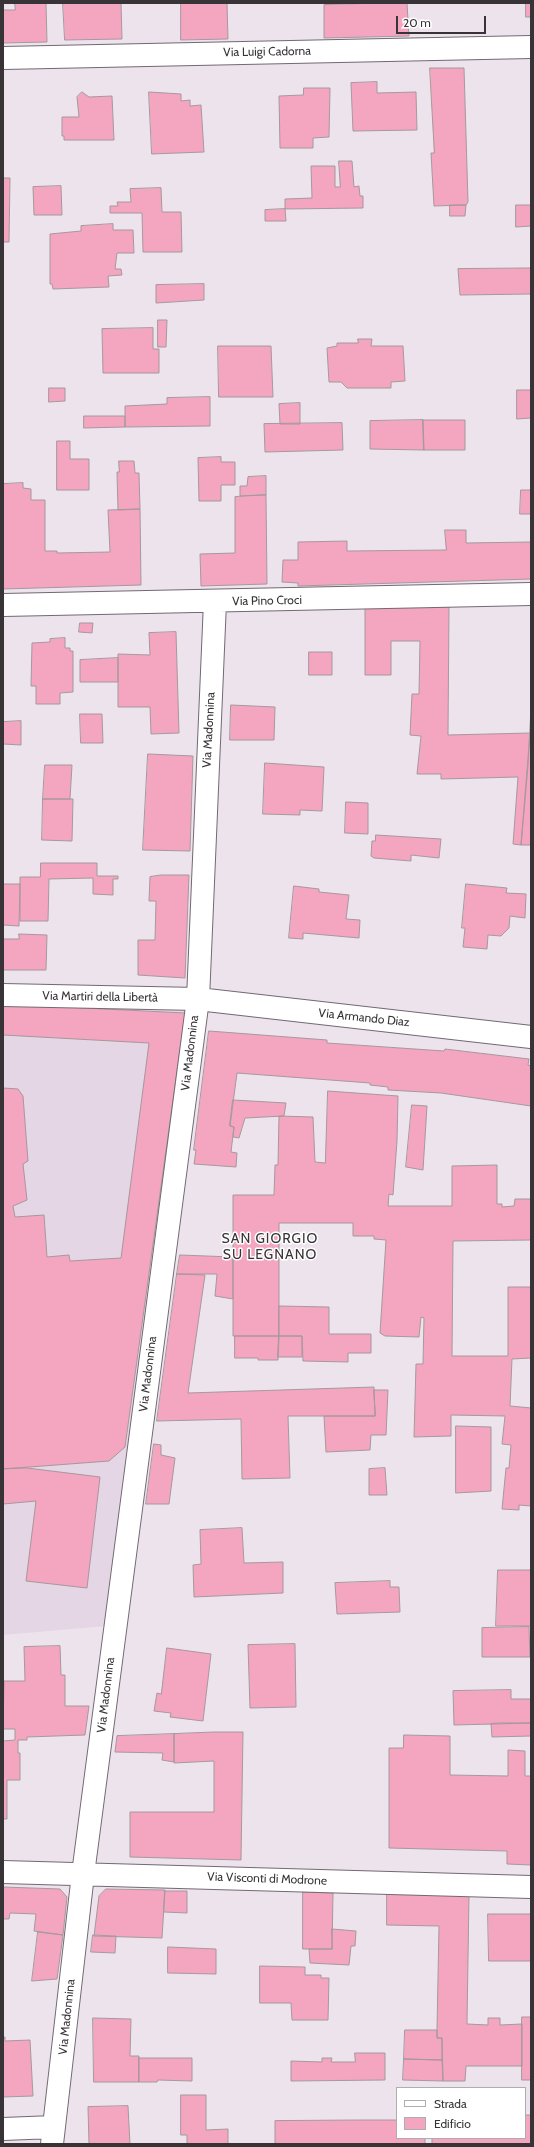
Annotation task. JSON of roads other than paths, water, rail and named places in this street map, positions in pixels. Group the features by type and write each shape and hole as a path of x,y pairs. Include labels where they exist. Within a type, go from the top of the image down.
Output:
{"street":[{"name":"Via Luigi Cadorna","path":"3,58 531,47"},
{"name":"Via Pino Croci","path":"3,605 215,602 531,594"},
{"name":"Via Madonnina","path":"53,2136 83,1874 198,999 215,602"},
{"name":"Via Martiri della Libertà","path":"3,995 198,999"},
{"name":"Via Armando Diaz","path":"198,999 531,1037"},
{"name":"Via Visconti di Modrone","path":"3,1872 531,1887"},
{"path":"3,2129 53,2136"}],"district":[{"name":"SAN GIORGIO SU LEGNANO","path":"270,1248"}]}
